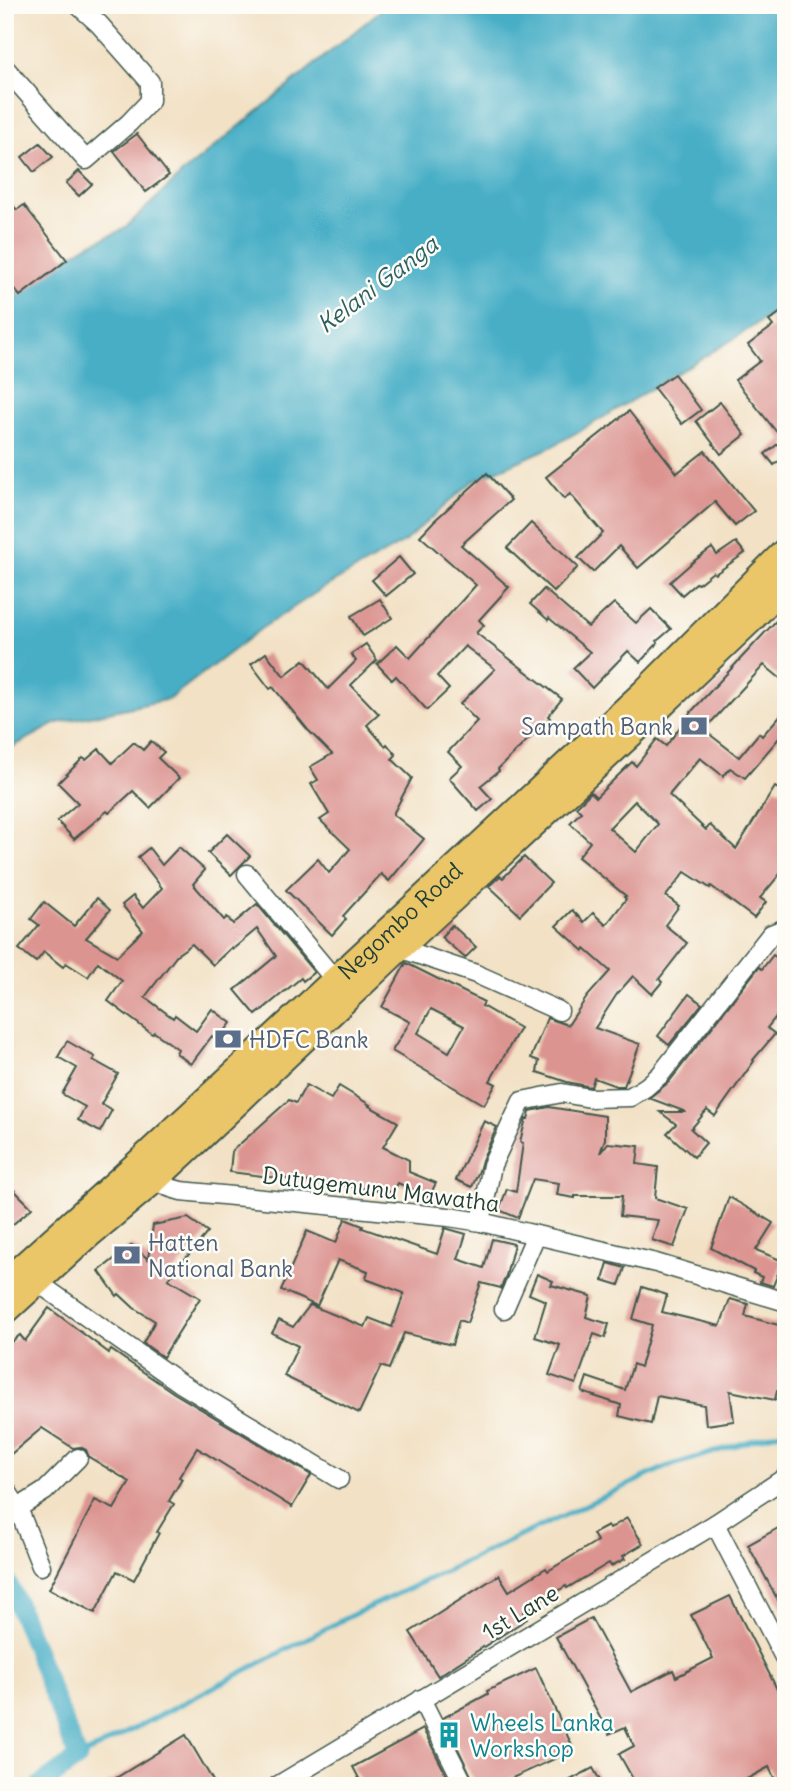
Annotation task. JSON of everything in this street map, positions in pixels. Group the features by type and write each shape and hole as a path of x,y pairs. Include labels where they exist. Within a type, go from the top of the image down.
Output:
{"highway":[{"name":"Negombo Road","path":"5,1311 89,1234 146,1172 335,980 644,693 786,551"},
{"name":"Negombo Road","path":"5,1283 146,1172 399,948 639,726 786,583"}],"street":[{"path":"5,68 86,160 129,123 150,101 150,82 99,24 78,5"},
{"path":"247,874 335,980"},
{"path":"481,1222 492,1165 522,1101 562,1093 590,1098 629,1097 646,1087 660,1075 771,934 786,928"},
{"path":"399,948 476,974 559,1011"},
{"name":"Dutugemunu Mawatha","path":"146,1172 165,1187 181,1191 481,1222 656,1263 786,1302"},
{"path":"503,1309 536,1235"},
{"path":"37,1282 180,1383 339,1479"},
{"path":"18,1508 45,1491 78,1458"},
{"name":"1st Lane","path":"277,1786 715,1524 786,1477"},
{"path":"5,1488 18,1508 41,1566"},
{"path":"715,1524 786,1661"},
{"path":"421,1699 465,1786"}],"water":[{"name":"Kelani Ganga","path":"387,5 786,5 786,305 599,420 549,448 473,481 404,542 320,590 262,628 169,699 57,723 5,751 5,296 88,245 124,229 185,171"}],"building":[{"path":"137,134 169,175 146,192 114,151"},
{"path":"40,143 53,157 34,172 22,157"},
{"path":"79,171 92,184 79,196 66,183"},
{"path":"5,197 17,210 24,205 67,260 20,296 15,290 5,298"},
{"path":"786,308 786,456 774,465 765,454 783,440 735,380 760,361 748,345 773,326 769,321"},
{"path":"674,374 701,410 682,424 654,388"},
{"path":"720,402 745,435 721,454 696,421"},
{"path":"629,411 677,473 705,451 754,511 735,526 715,502 638,568 619,546 593,572 578,558 603,533 570,494 564,499 546,477"},
{"path":"487,473 511,500 461,545 509,587 479,620 484,625 476,633 562,699 548,716 550,718 498,769 499,771 480,786 492,799 478,811 449,778 462,766 448,752 477,721 460,704 495,669 465,646 437,676 449,689 427,710 396,676 392,680 377,664 397,645 410,658 476,585 420,536"},
{"path":"531,523 578,567 554,592 507,548"},
{"path":"736,542 745,553 715,574 713,572 696,583 682,595 670,582 712,548 717,555"},
{"path":"399,557 413,574 386,596 372,580"},
{"path":"544,589 588,627 614,603 636,623 651,609 671,629 640,662 628,651 592,688 573,668 590,652 530,604"},
{"path":"380,599 392,618 363,636 351,616"},
{"path":"786,610 786,683 764,665 704,730 739,757 759,733 762,736 786,709 786,730 745,778 730,768 723,776 700,758 669,795 706,830 710,825 736,849 775,787 786,793 786,867 760,898 766,902 754,918 711,886 710,888 685,872 666,896 679,906 665,925 687,943 659,979 662,982 652,994 633,976 617,994 595,1028 640,1044 624,1086 594,1078 591,1087 537,1072 539,1061 531,1058 547,1018 568,1025 587,997 610,971 556,926 572,910 584,922 593,913 606,925 626,899 626,896 578,857 590,842 570,823 581,812 576,807 591,792 596,797 632,762 636,766 657,739 666,746 691,712","holes":["635,801 658,824 636,852 609,828"]},
{"path":"366,644 377,660 351,685 379,714 367,725 396,755 392,759 412,778 393,814 424,839 389,881 381,874 343,916 346,919 332,935 286,890 318,859 329,873 350,849 320,820 329,814 311,784 318,780 310,767 332,754 308,730 273,687 270,689 251,664 266,653 284,676 304,660 328,689 356,661 351,654"},
{"path":"151,741 164,752 158,758 179,778 150,808 133,791 74,839 57,821 78,803 58,783 83,758 86,760 99,749 112,763 134,742 143,750"},
{"path":"227,834 250,856 231,875 208,853"},
{"path":"179,847 205,870 193,884 224,920 227,917 233,924 257,904 314,972 303,981 301,978 256,1015 235,990 276,956 257,929 213,965 192,944 178,954 145,997 196,1031 212,1009 231,1023 218,1040 212,1036 191,1064 176,1053 178,1049 154,1032 152,1034 108,1001 122,981 98,962 88,977 66,963 63,967 44,952 36,962 19,949 39,925 31,919 44,902 74,926 97,898 110,910 86,938 117,956 143,931 122,905 133,896 143,908 162,888 138,857 149,848 162,865"},
{"path":"524,857 551,883 520,915 489,886 500,876 503,878"},
{"path":"452,925 476,947 465,958 441,937"},
{"path":"773,955 786,964 786,1004 767,1028 775,1034 753,1060 715,1116 707,1110 691,1129 706,1143 694,1157 667,1133 676,1124 660,1112 686,1112 649,1098 669,1082 759,967 762,969"},
{"path":"406,963 484,1002 482,1006 520,1028 490,1081 496,1084 484,1105 392,1051 410,1022 382,1007","holes":["431,1009 464,1026 449,1052 418,1033"]},
{"path":"689,994 702,1004 669,1045 658,1036"},
{"path":"67,1041 118,1074 101,1104 112,1110 100,1132 78,1120 85,1107 62,1094 77,1068 58,1057"},
{"path":"306,1085 331,1099 339,1086 398,1122 383,1147 409,1160 409,1172 436,1183 429,1197 398,1183 393,1192 230,1172 232,1151 289,1100 296,1103"},
{"path":"549,1107 605,1116 605,1139 600,1153 608,1143 639,1146 637,1164 658,1167 655,1198 688,1209 674,1247 652,1240 658,1220 620,1216 622,1196 575,1198 557,1195 559,1183 533,1179 518,1218 499,1210 507,1189 516,1192 523,1143 520,1142 526,1119 530,1111"},
{"path":"484,1121 497,1127 472,1187 456,1180"},
{"path":"5,1181 32,1208 5,1231"},
{"path":"729,1197 773,1223 756,1250 783,1261 773,1286 760,1282 762,1277 753,1273 754,1271 711,1248"},
{"path":"188,1218 208,1232 168,1279 200,1298 163,1357 143,1343 155,1321 134,1308 119,1294 117,1296 99,1271 132,1245 148,1259 153,1225"},
{"path":"345,1219 363,1226 362,1228 437,1254 445,1228 466,1234 458,1259 484,1268 492,1239 514,1244 501,1288 481,1283 467,1323 459,1320 452,1345 404,1333 389,1369 381,1366 359,1413 284,1376 298,1346 272,1333 279,1320 293,1327 310,1305 365,1327 369,1318 392,1327 404,1293 366,1279 368,1271 338,1260 317,1306 281,1290 307,1231 336,1243"},
{"path":"608,1263 625,1268 619,1285 603,1280"},
{"path":"537,1274 553,1281 551,1285 591,1296 586,1317 609,1324 605,1338 594,1334 576,1384 549,1375 560,1345 535,1337 546,1301 529,1294"},
{"path":"642,1287 667,1295 662,1312 720,1326 730,1299 748,1304 745,1316 786,1327 786,1393 777,1391 775,1400 730,1391 734,1421 706,1425 704,1405 657,1396 651,1424 619,1416 621,1405 582,1392 587,1377 625,1390 633,1364 640,1367 652,1325 633,1319"},
{"path":"49,1308 109,1353 111,1350 174,1393 311,1475 292,1507 197,1448 179,1477 182,1479 169,1501 174,1504 134,1580 117,1571 95,1613 49,1589 95,1500 114,1509 130,1482 89,1457 86,1450 73,1448 42,1428 5,1459 5,1347 20,1335 25,1341"},
{"path":"627,1518 643,1544 623,1556 625,1559 611,1566 609,1563 523,1612 527,1619 438,1676 410,1632 499,1575 509,1591 546,1568 548,1571 597,1541 593,1534 608,1526 609,1529"},
{"path":"780,1527 786,1538 786,1615 748,1545"},
{"path":"730,1596 786,1707 786,1786 778,1786 769,1767 734,1786 637,1786 619,1754 634,1746 625,1727 609,1734 556,1637 591,1618 631,1692 673,1670 676,1677 713,1658 691,1615"},
{"path":"536,1668 574,1750 510,1779 514,1786 476,1786 443,1718 488,1694 487,1691"},
{"path":"423,1729 452,1786 363,1786 353,1767"},
{"path":"186,1735 216,1786 103,1786"},
{"name":"Wheels Lanka Workshop","path":"593,1768 603,1786 559,1786"}],"waterway":[{"path":"78,1758 346,1618 666,1467 786,1430"},
{"path":"5,1578 78,1758 39,1786"}],"place":[{"name":"Sampath Bank","path":"694,726"},
{"name":"HDFC Bank","path":"228,1039"},
{"name":"Hatten National Bank","path":"127,1255"},
{"name":"Wheels Lanka Workshop","path":"449,1735"}]}
